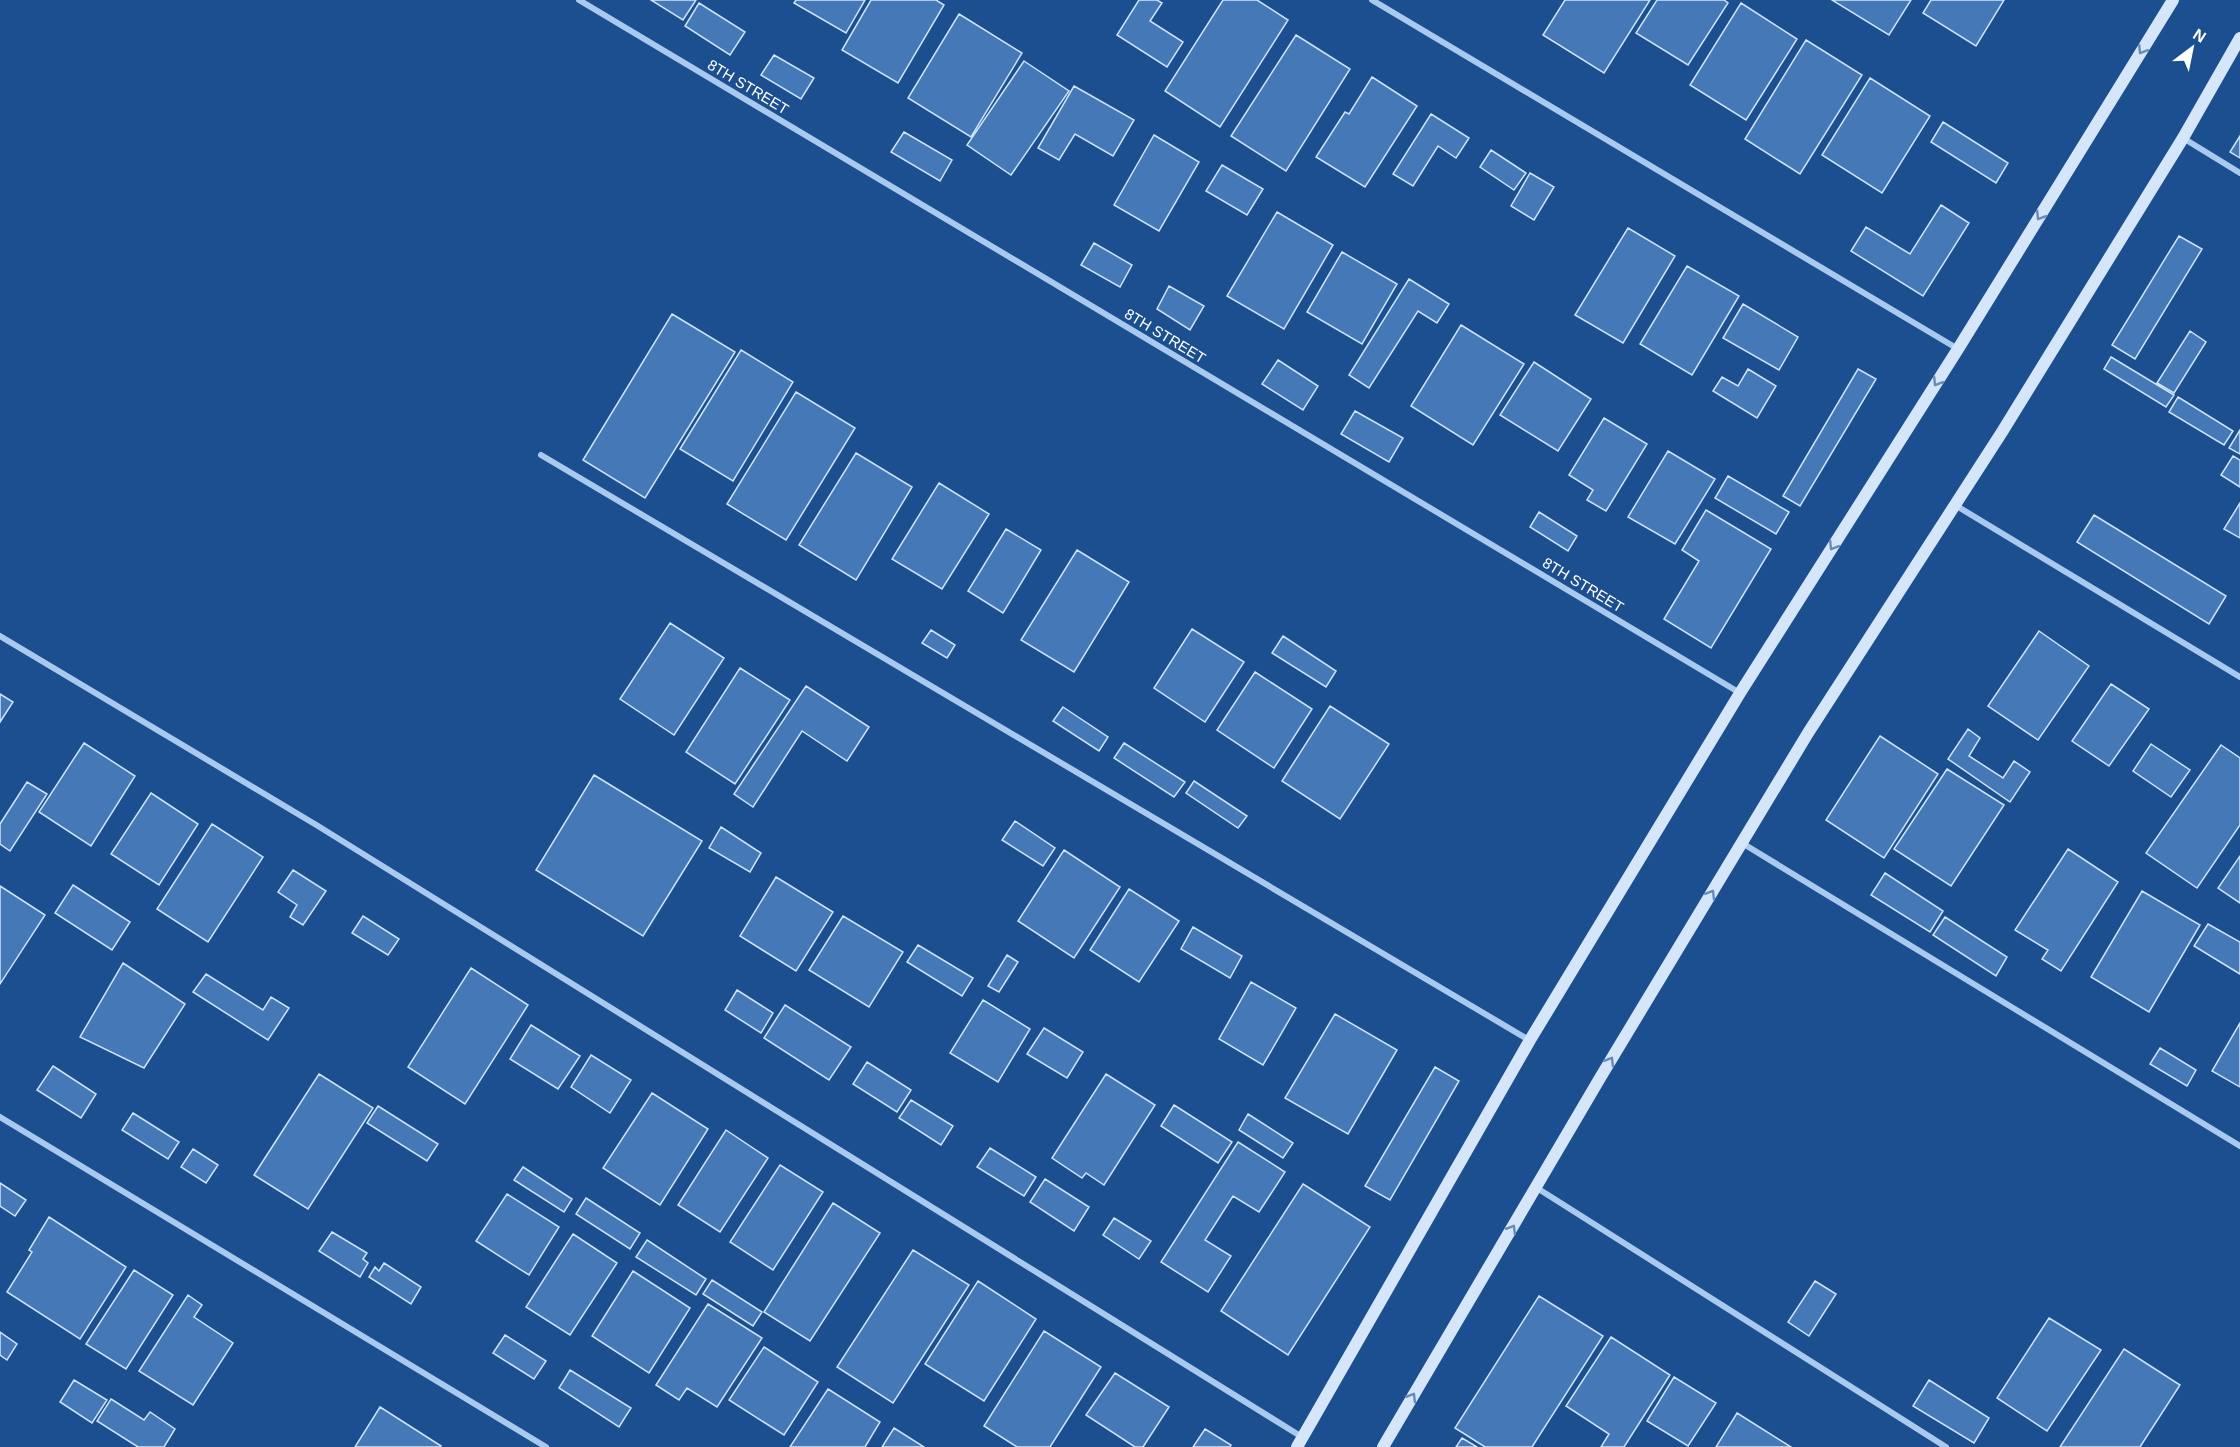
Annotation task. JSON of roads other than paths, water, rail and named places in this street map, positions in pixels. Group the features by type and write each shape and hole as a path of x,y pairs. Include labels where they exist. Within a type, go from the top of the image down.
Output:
{"street":[{"name":"8TH STREET","path":"579,0 1740,693"},
{"path":"1372,0 1958,349"},
{"path":"0,636 318,825 1300,1442 1530,1040 1740,693 1958,349 2173,0"},
{"path":"1383,1447 1742,842 2015,411 2183,138 2240,38"},
{"path":"2183,138 2240,173"},
{"path":"541,454 1530,1040"},
{"path":"1954,504 2240,677"},
{"path":"1742,842 2240,1146"},
{"path":"0,1117 546,1447"},
{"path":"1537,1188 1946,1447"}]}
